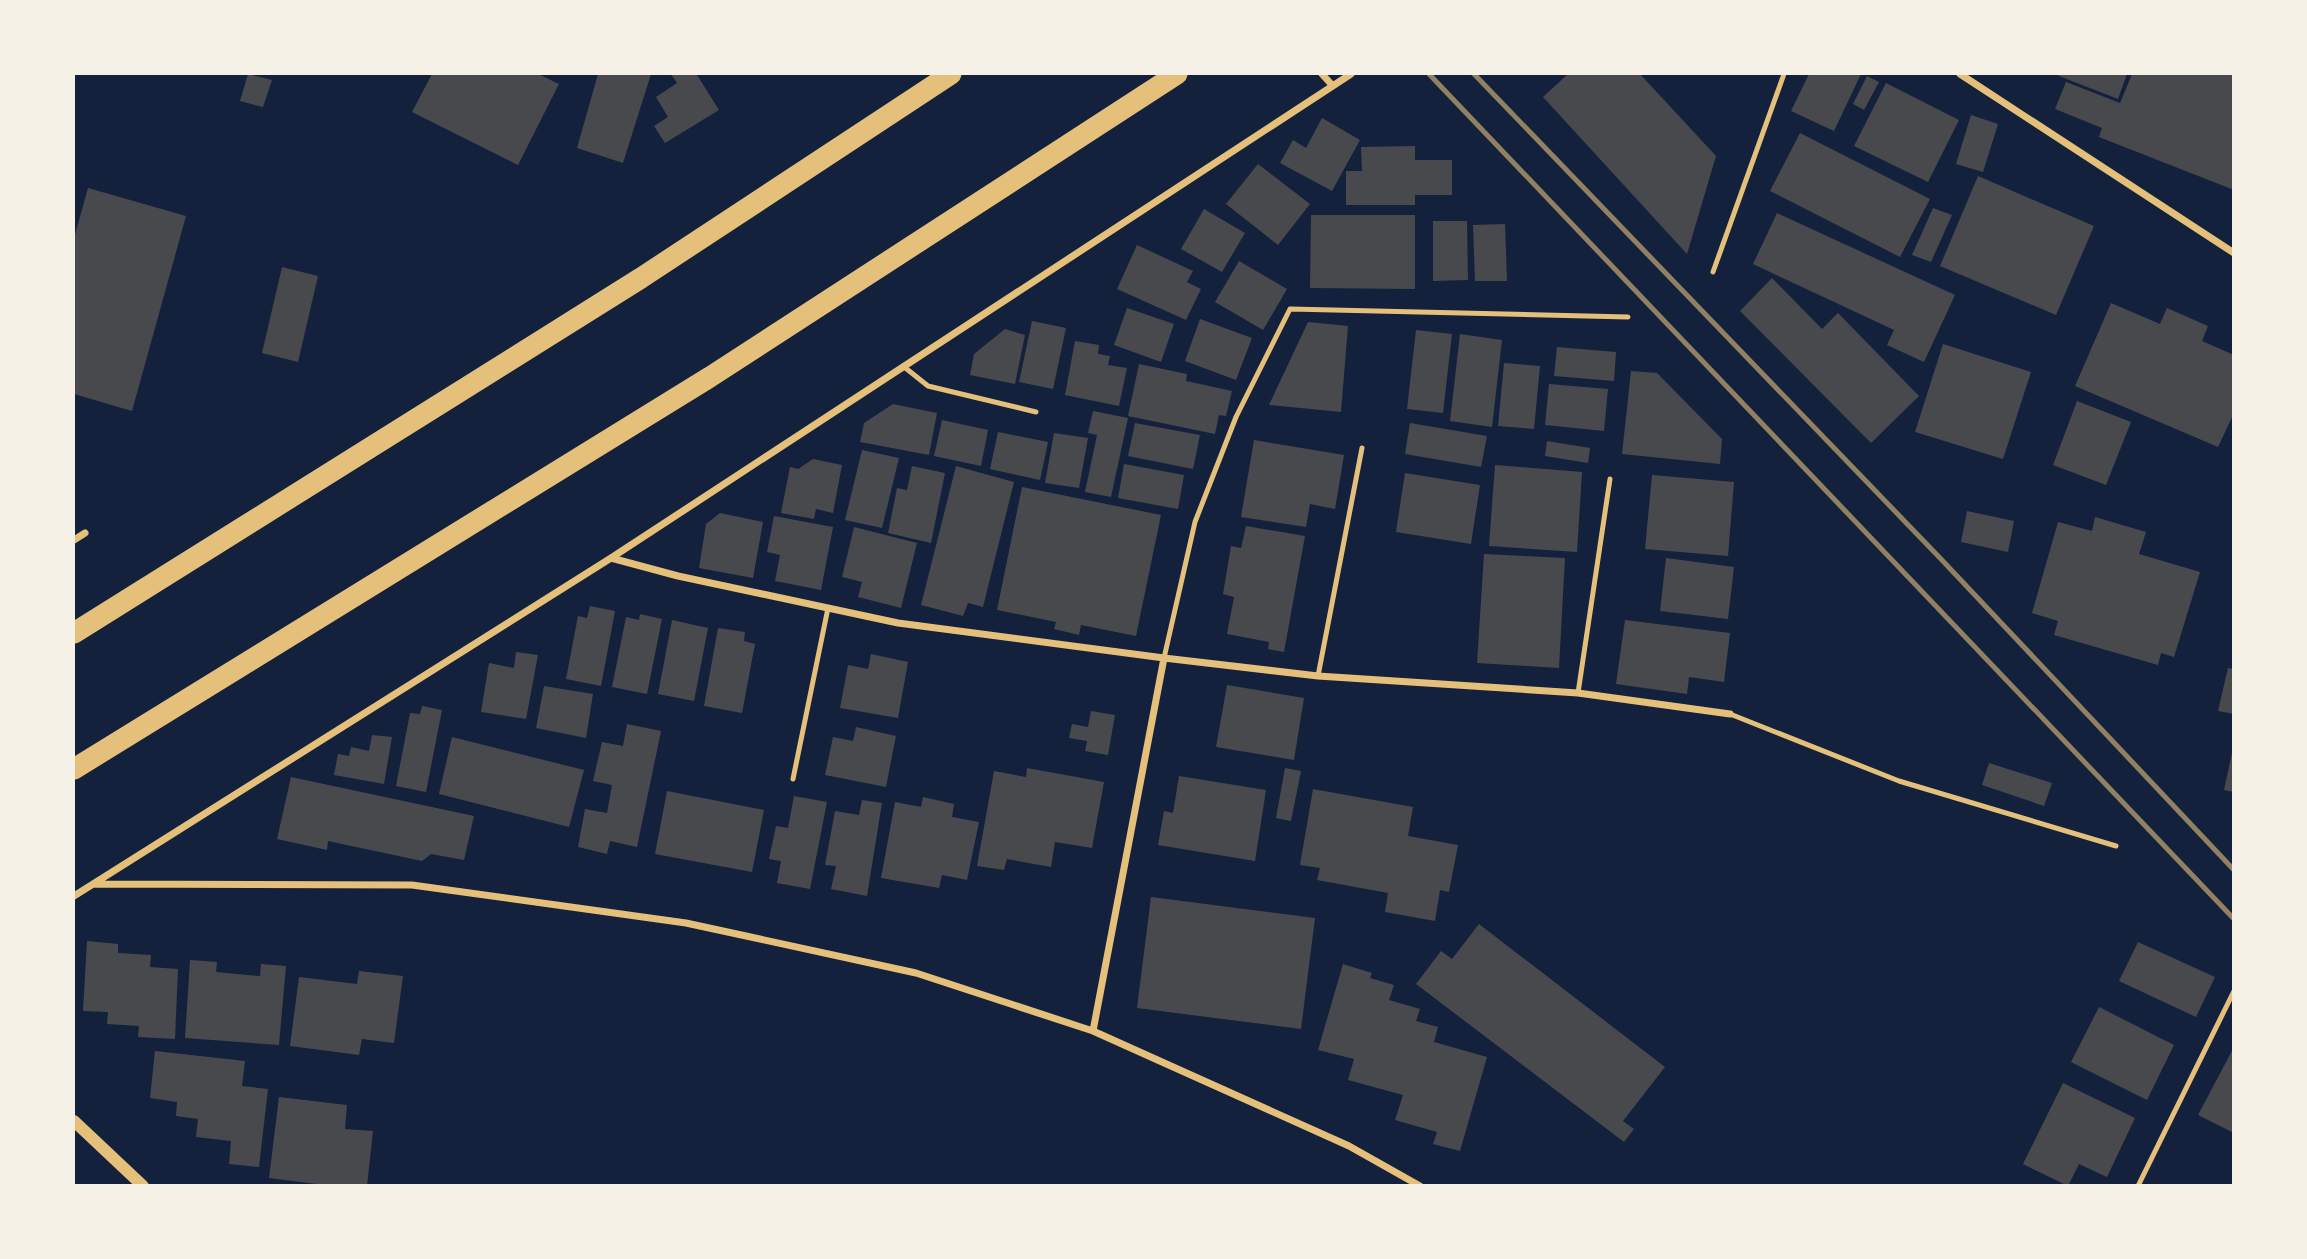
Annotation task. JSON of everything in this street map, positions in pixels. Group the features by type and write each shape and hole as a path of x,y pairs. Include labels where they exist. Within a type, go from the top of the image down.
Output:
{"highway":[{"path":"74,633 641,278 951,74"},
{"path":"74,769 710,377 1177,74"}],"street":[{"path":"1322,74 1332,85"},
{"path":"74,896 611,558 1351,74"},
{"path":"1960,74 2233,252"},
{"path":"74,540 85,533"},
{"path":"611,558 678,576 898,623 1318,676 1578,693 1730,714"},
{"path":"1093,1031 1164,658"},
{"path":"94,884 412,885 687,923 916,974 1093,1031 1349,1146 1420,1185"},
{"path":"74,1121 143,1185"}],"lane":[{"path":"1713,272 1784,74"},
{"path":"1164,658 1195,522 1236,417 1290,309 1628,317"},
{"path":"903,366 928,386 1036,412"},
{"path":"1318,676 1362,448"},
{"path":"1578,693 1610,479"},
{"path":"793,779 828,608"},
{"path":"1730,714 1899,781 2116,846"},
{"path":"2138,1185 2234,991"}],"building":[{"path":"248,74 272,80 263,107 240,101"},
{"path":"432,74 538,74 559,84 518,165 412,112"},
{"path":"598,74 651,74 623,163 577,148"},
{"path":"671,74 701,74 697,75 719,110 665,143 654,126 668,117 656,97 677,83"},
{"path":"1568,74 1640,74 1716,156 1687,254 1543,97"},
{"path":"1809,74 1861,74 1834,131 1791,111"},
{"path":"2054,74 2127,74 2118,99"},
{"path":"2132,74 2234,74 2234,190 2099,137 2102,128 2055,109 2066,82 2120,103"},
{"path":"1867,76 1879,82 1864,110 1853,104"},
{"path":"1886,83 1959,120 1928,182 1854,146"},
{"path":"1971,115 1998,124 1983,172 1956,164"},
{"path":"1322,118 1360,140 1332,191 1280,163 1293,140 1306,148"},
{"path":"1800,133 1930,199 1900,257 1770,191"},
{"path":"1415,146 1415,160 1452,160 1452,195 1415,195 1415,205 1346,205 1346,171 1362,171 1361,147"},
{"path":"1258,164 1310,204 1278,245 1226,204"},
{"path":"1978,176 2094,226 2056,315 1940,266"},
{"path":"88,188 186,216 132,411 74,394 74,238"},
{"path":"1933,208 1952,215 1931,262 1912,255"},
{"path":"1204,209 1245,233 1222,272 1181,249"},
{"path":"1777,213 1955,295 1924,362 1887,345 1894,330 1753,264"},
{"path":"1311,215 1415,215 1415,289 1310,288"},
{"path":"1433,221 1467,221 1468,280 1433,281"},
{"path":"1505,224 1507,281 1475,281 1473,225"},
{"path":"1137,245 1193,271 1187,282 1201,289 1186,320 1117,289"},
{"path":"1239,261 1287,289 1263,330 1215,302"},
{"path":"282,267 318,276 298,362 262,353"},
{"path":"1772,278 1822,329 1838,313 1919,396 1871,443 1740,311"},
{"path":"2111,303 2160,324 2167,308 2208,326 2202,341 2234,355 2234,413 2218,447 2075,386"},
{"path":"1127,308 1174,324 1161,362 1114,345"},
{"path":"1200,319 1252,338 1236,380 1185,361"},
{"path":"1032,321 1066,328 1053,389 1019,382"},
{"path":"1308,322 1348,326 1341,412 1269,405"},
{"path":"1005,329 1025,335 1015,384 970,375 974,354"},
{"path":"1416,330 1452,334 1443,413 1407,409"},
{"path":"1460,334 1502,340 1492,427 1450,421"},
{"path":"1075,341 1099,345 1098,354 1110,356 1108,365 1127,368 1119,406 1065,395"},
{"path":"1943,344 2031,372 2003,459 1915,432"},
{"path":"1557,347 1616,352 1614,381 1554,376"},
{"path":"1504,363 1540,366 1534,429 1498,426"},
{"path":"1139,364 1187,374 1186,381 1232,391 1226,416 1219,415 1215,434 1128,416"},
{"path":"1631,371 1657,373 1722,439 1720,464 1622,454"},
{"path":"1549,384 1608,389 1604,431 1545,425"},
{"path":"2077,401 2131,422 2106,485 2053,465"},
{"path":"893,404 937,413 929,455 860,442 864,423"},
{"path":"1093,411 1128,418 1111,497 1085,492 1097,435 1088,433"},
{"path":"942,420 988,430 981,466 934,456"},
{"path":"1135,423 1200,435 1193,469 1128,456"},
{"path":"1410,423 1487,436 1481,467 1405,454"},
{"path":"998,432 1048,442 1040,480 990,469"},
{"path":"1054,433 1088,438 1079,488 1045,483"},
{"path":"1254,440 1344,455 1335,509 1310,504 1306,527 1241,517"},
{"path":"1547,441 1590,448 1588,463 1545,456"},
{"path":"862,450 899,458 882,528 845,520"},
{"path":"813,459 842,465 833,513 816,509 814,519 781,513 790,467 798,469"},
{"path":"1124,464 1184,475 1178,509 1118,498"},
{"path":"1495,465 1582,472 1577,552 1489,546"},
{"path":"912,466 945,473 931,543 888,533 897,488 907,490"},
{"path":"956,466 1014,482 983,607 968,603 963,616 921,605"},
{"path":"1405,473 1480,485 1471,544 1396,532"},
{"path":"1652,475 1734,482 1728,556 1645,549"},
{"path":"1022,487 1161,515 1136,636 1081,625 1079,635 1054,629 1056,622 997,610"},
{"path":"1967,511 2014,521 2008,552 1961,542"},
{"path":"720,513 763,522 753,578 699,568 706,524"},
{"path":"774,516 833,527 821,590 775,581 780,555 767,552"},
{"path":"2095,517 2146,532 2139,554 2200,572 2174,657 2161,653 2158,665 2054,635 2058,621 2032,613 2058,522 2092,531"},
{"path":"1246,526 1305,536 1284,652 1268,649 1269,642 1227,634 1234,597 1223,594 1231,546 1241,548"},
{"path":"854,527 917,543 901,608 858,597 862,582 842,577"},
{"path":"1484,554 1565,558 1559,668 1477,663"},
{"path":"1666,558 1734,567 1728,619 1660,611"},
{"path":"590,606 615,611 601,686 566,679 578,616 587,618"},
{"path":"640,614 662,619 647,694 612,687 626,617 639,620"},
{"path":"672,620 708,628 694,701 658,694"},
{"path":"1625,620 1730,633 1724,682 1689,677 1687,694 1616,684"},
{"path":"718,628 745,632 744,641 755,644 742,713 704,706"},
{"path":"516,652 538,655 526,719 481,712 489,663 514,668"},
{"path":"871,654 908,662 898,718 840,708 848,665 868,669"},
{"path":"2228,668 2234,669 2234,714 2218,711"},
{"path":"1227,685 1304,698 1294,760 1216,747"},
{"path":"544,686 593,694 586,738 536,728"},
{"path":"422,706 442,710 426,792 396,786 410,713 420,714"},
{"path":"1091,711 1115,715 1108,755 1085,751 1087,741 1069,738 1072,724 1088,727"},
{"path":"627,724 661,731 637,847 610,841 607,854 578,847 585,809 607,813 612,785 593,781 602,742 623,746"},
{"path":"856,727 896,736 886,787 825,775 833,737 853,741"},
{"path":"372,735 392,737 384,784 334,775 338,754 349,756 351,747 369,751"},
{"path":"452,737 584,770 569,827 439,794"},
{"path":"2234,753 2234,792 2224,790"},
{"path":"1989,763 2052,783 2044,806 1982,785"},
{"path":"1027,768 1104,782 1092,848 1055,842 1051,867 1007,859 1004,870 977,866 994,771 1026,777"},
{"path":"1285,768 1301,771 1291,821 1276,818"},
{"path":"1179,776 1266,790 1255,861 1158,845 1164,811 1173,813"},
{"path":"291,777 474,816 464,860 431,854 422,861 328,841 327,850 277,839"},
{"path":"1313,789 1413,807 1408,836 1458,845 1449,892 1440,890 1435,921 1385,912 1388,893 1317,880 1320,868 1300,865"},
{"path":"667,791 764,810 752,872 655,854"},
{"path":"794,796 827,802 810,889 777,883 781,861 769,859 776,826 788,828"},
{"path":"923,797 954,804 952,817 979,822 967,880 942,875 939,888 881,878 895,802 921,807"},
{"path":"862,800 882,803 867,896 831,889 836,866 825,865 835,811 859,815"},
{"path":"1151,897 1315,918 1301,1029 1137,1008"},
{"path":"1479,924 1665,1067 1623,1121 1634,1129 1624,1142 1416,984 1441,951 1452,959"},
{"path":"87,941 118,944 118,953 151,955 150,967 178,969 175,1039 138,1037 139,1026 107,1024 108,1012 83,1011"},
{"path":"2138,942 2215,977 2196,1017 2119,981"},
{"path":"190,960 217,962 216,972 260,976 261,964 286,966 279,1045 185,1038"},
{"path":"1343,964 1372,973 1370,978 1394,985 1389,1000 1420,1009 1416,1021 1438,1027 1434,1042 1487,1057 1460,1151 1433,1144 1437,1132 1395,1120 1403,1095 1348,1080 1354,1059 1318,1050"},
{"path":"359,971 403,976 394,1043 362,1039 359,1055 290,1046 299,977 357,984"},
{"path":"2099,1007 2174,1045 2147,1100 2071,1062"},
{"path":"2234,1047 2234,1133 2198,1115"},
{"path":"155,1051 245,1061 242,1086 268,1089 259,1167 229,1164 231,1141 196,1137 198,1119 176,1116 177,1102 150,1098"},
{"path":"2063,1083 2135,1118 2107,1177 2079,1164 2068,1186 2023,1164"},
{"path":"279,1097 347,1105 345,1129 373,1131 367,1186 333,1186 269,1178"}],"railway":[{"path":"1429,74 2234,919"},
{"path":"1474,74 1940,558 2234,870"}]}
